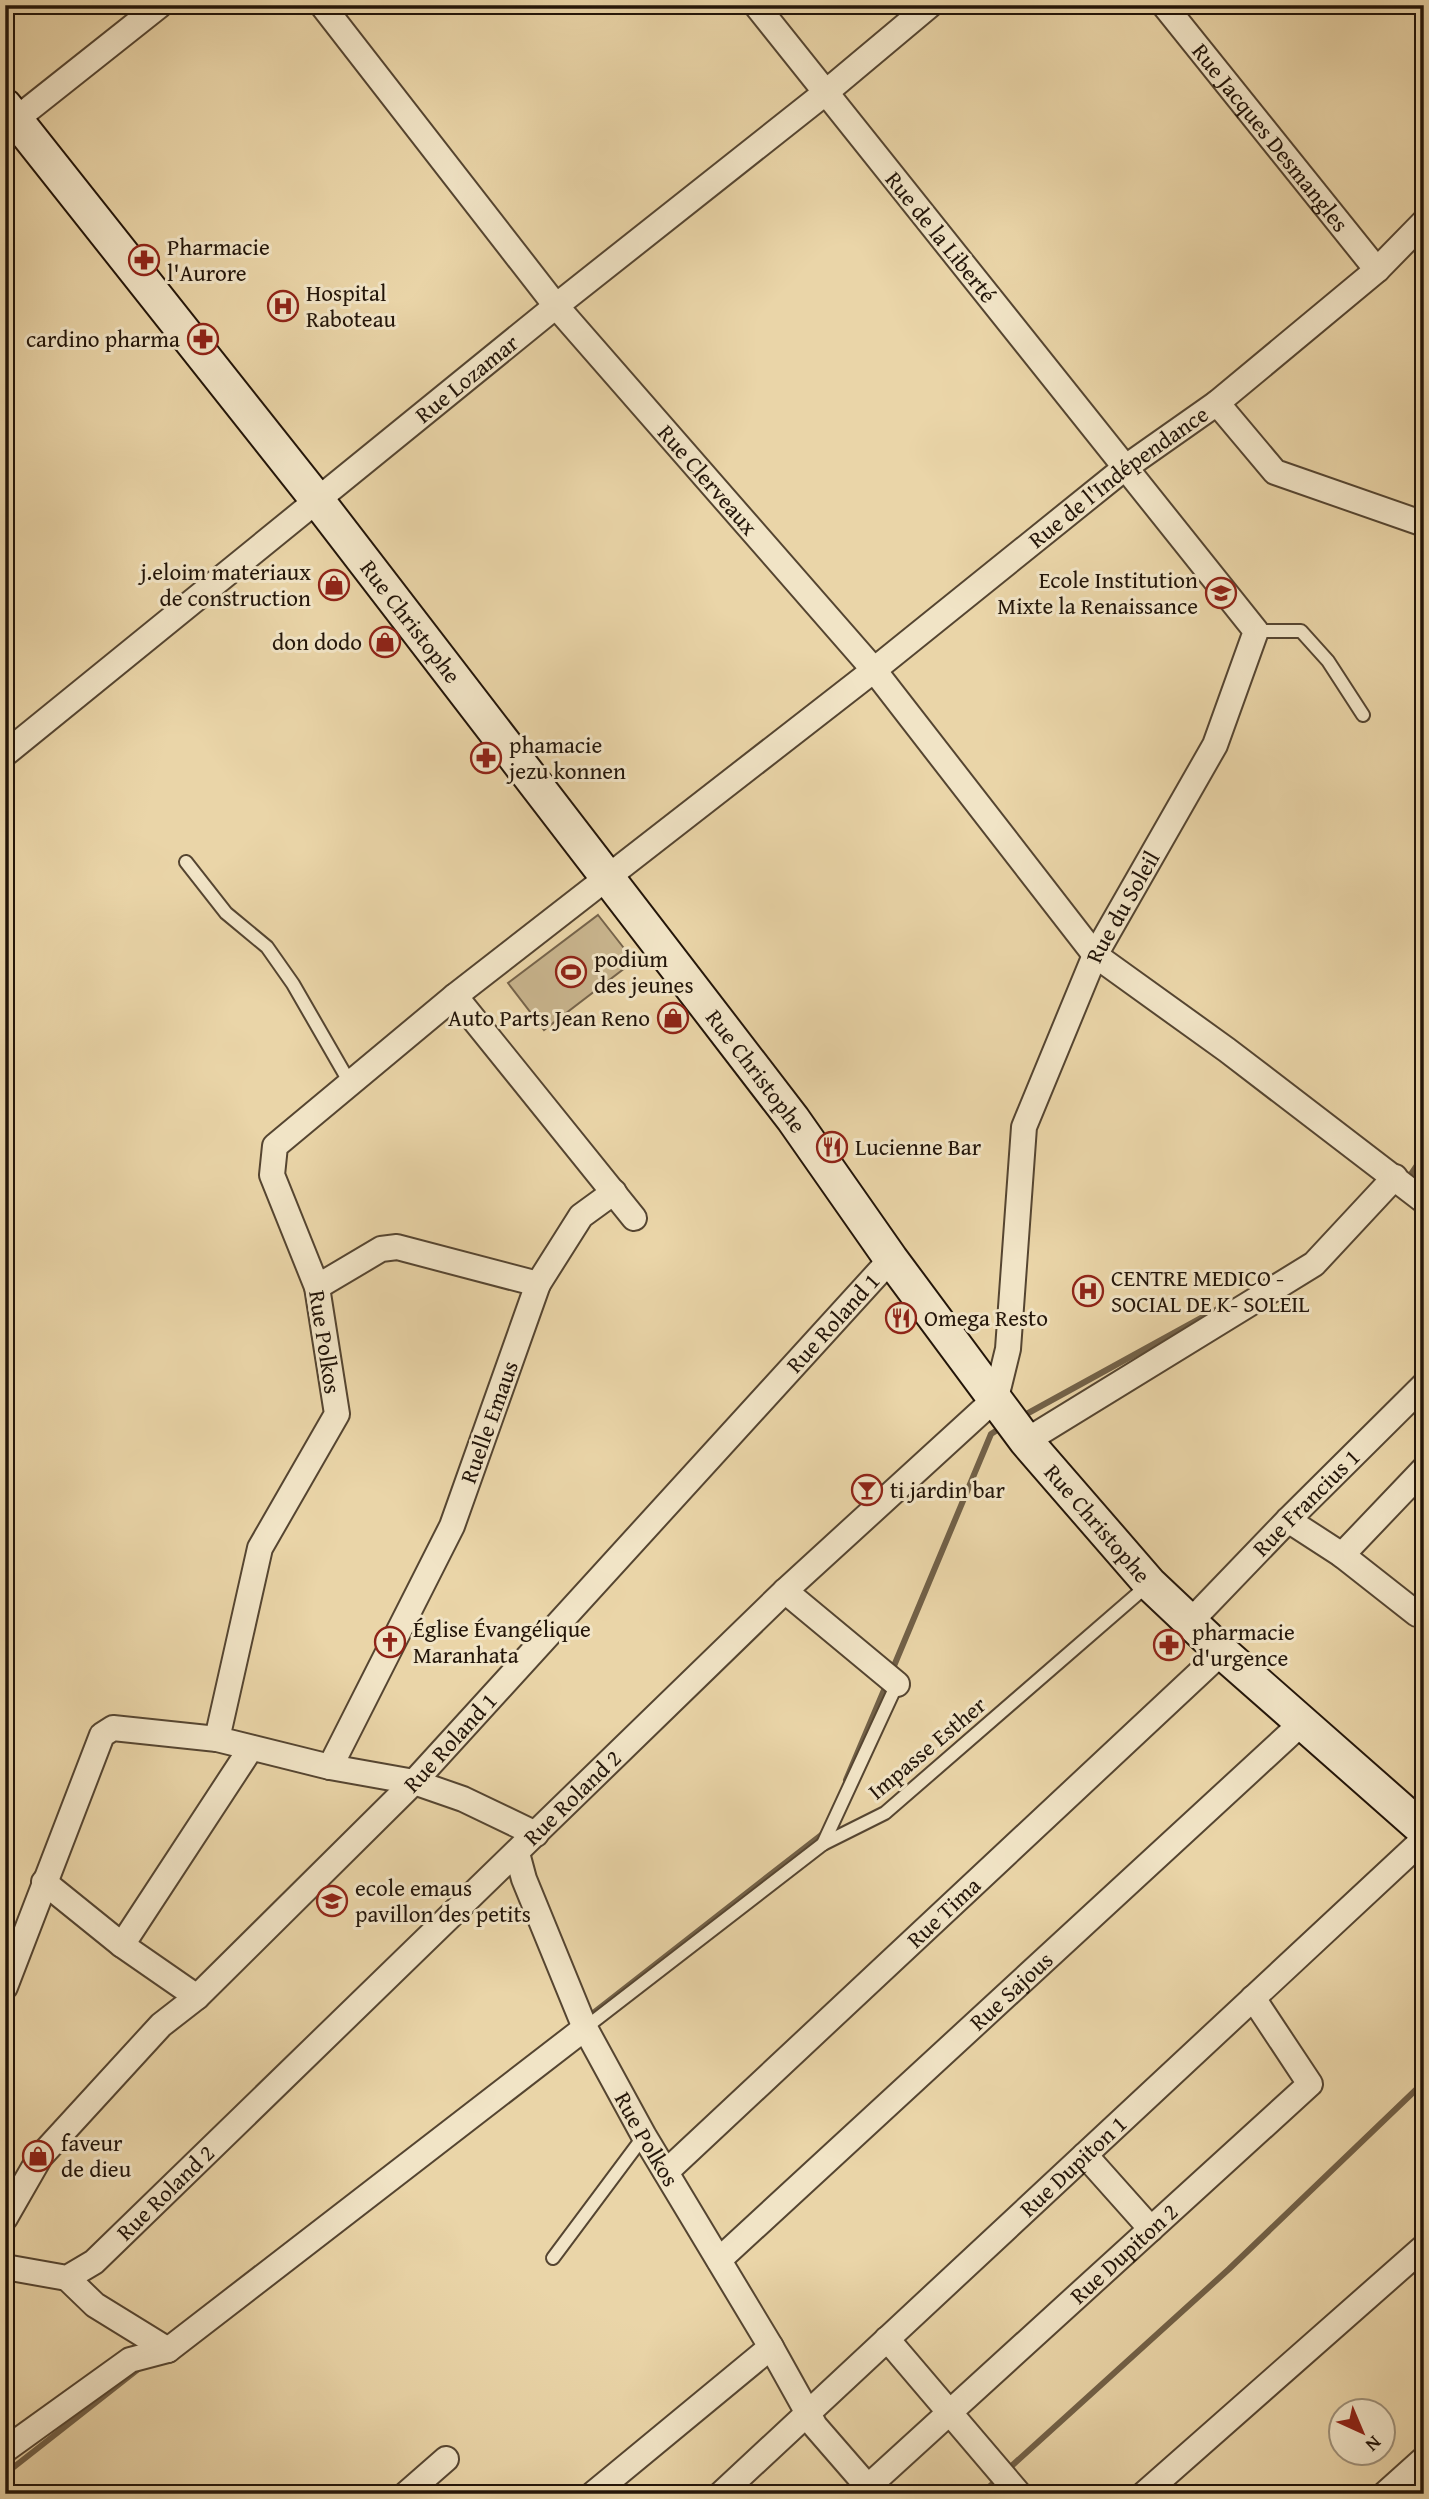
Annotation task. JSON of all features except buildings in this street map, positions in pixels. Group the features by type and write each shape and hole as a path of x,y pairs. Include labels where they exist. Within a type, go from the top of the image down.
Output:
{"street":[{"path":"9,118 160,5"},
{"name":"Rue Clerveaux","path":"322,5 556,306 874,670 1095,955 1414,1187"},
{"name":"Rue de la Liberté","path":"756,5 1126,467"},
{"name":"Rue Lozamar","path":"5,754 556,306 825,93 930,5"},
{"name":"Rue Jacques Desmangles","path":"1164,5 1377,270"},
{"name":"Rue Christophe","path":"9,118 318,501 793,1119 891,1259 1026,1441 1150,1584 1189,1623 1424,1830"},
{"name":"Rue de l'Indépendance","path":"607,877 874,670 1126,467 1217,403 1377,270 1424,222"},
{"path":"1217,403 1275,472 1424,524"},
{"path":"1126,467 1256,631"},
{"name":"Rue du Soleil","path":"996,1398 1008,1349 1024,1127 1095,955 1215,745 1256,631"},
{"name":"Rue Polkos","path":"217,1739 260,1548 337,1414 317,1287 272,1175 275,1146 455,996 607,877"},
{"path":"455,996 634,1218"},
{"path":"1026,1441 1314,1264 1414,1187"},
{"name":"Ruelle Emaus","path":"330,1767 452,1525 538,1284 580,1216 614,1192"},
{"path":"317,1287 381,1249 397,1247 538,1284"},
{"name":"Rue Roland 1","path":"5,2218 40,2157 161,2025 197,1997 414,1782 891,1259"},
{"name":"Rue Francius 1","path":"1189,1623 1424,1385"},
{"name":"Rue Roland 2","path":"67,2277 94,2262 785,1591 996,1398"},
{"path":"1342,1555 1424,1469"},
{"path":"1288,1520 1421,1612"},
{"path":"785,1591 887,1676"},
{"name":"Rue Tima","path":"666,2172 1222,1653"},
{"name":"Rue Sajous","path":"719,2259 1303,1722"},
{"path":"5,1987 102,1735 113,1728 217,1739 330,1767 414,1782 463,1799 536,1834"},
{"path":"122,1945 251,1748"},
{"name":"Rue Dupiton 1","path":"721,2494 1424,1839"},
{"name":"Rue Polkos","path":"517,1853 524,1879 583,2023 644,2136 771,2347 815,2426 864,2490"},
{"path":"44,1882 122,1945 197,1997"},
{"name":"Rue Dupiton 2","path":"864,2490 1310,2084 1253,1997"},
{"path":"5,2450 130,2360 168,2350 583,2023"},
{"path":"1085,2155 1150,2229"},
{"path":"1144,2494 1419,2259"},
{"path":"5,2267 67,2277 95,2305 168,2350"},
{"path":"887,2339 1019,2494"},
{"path":"593,2494 771,2347"},
{"path":"406,2494 446,2459"},
{"path":"1385,2494 1424,2459"}],"lane":[{"path":"1256,631 1301,631 1328,661 1363,715"},
{"path":"186,862 226,913 267,947 293,984 350,1083"},
{"name":"Impasse Esther","path":"583,2023 823,1844 886,1814 1150,1584"},
{"path":"823,1844 887,1676"},
{"path":"553,2258 644,2136"}],"shaded area":[{"name":"podium des jeunes","path":"598,915 634,961 544,1030 508,983"}],"waterway":[{"path":"1407,1180 1424,1155"},
{"path":"1021,1417 1223,1306"},
{"path":"891,1673 991,1434 1002,1427"},
{"path":"846,1780 887,1683"},
{"path":"588,2017 825,1832"},
{"path":"1006,2471 1229,2269 1424,2082"},
{"path":"5,2474 141,2367"},
{"path":"981,2494 998,2479"}],"place":[{"name":"Pharmacie l'Aurore","path":"144,260"},
{"name":"Hospital Raboteau","path":"283,306"},
{"name":"cardino pharma","path":"203,339"},
{"name":"j.eloim materiaux de construction","path":"334,585"},
{"name":"Ecole Institution Mixte la Renaissance","path":"1221,593"},
{"name":"don dodo","path":"385,642"},
{"name":"phamacie jezu konnen","path":"486,758"},
{"name":"podium des jeunes","path":"571,972"},
{"name":"Auto Parts Jean Reno","path":"673,1018"},
{"name":"Lucienne Bar","path":"832,1147"},
{"name":"CENTRE MEDICO - SOCIAL DE K- SOLEIL","path":"1088,1291"},
{"name":"Omega Resto","path":"901,1318"},
{"name":"ti jardin bar","path":"867,1490"},
{"name":"Église Évangélique Maranhata","path":"390,1642"},
{"name":"pharmacie d'urgence","path":"1169,1645"},
{"name":"ecole emaus pavillon des petits","path":"332,1901"},
{"name":"faveur de dieu","path":"38,2156"}]}
